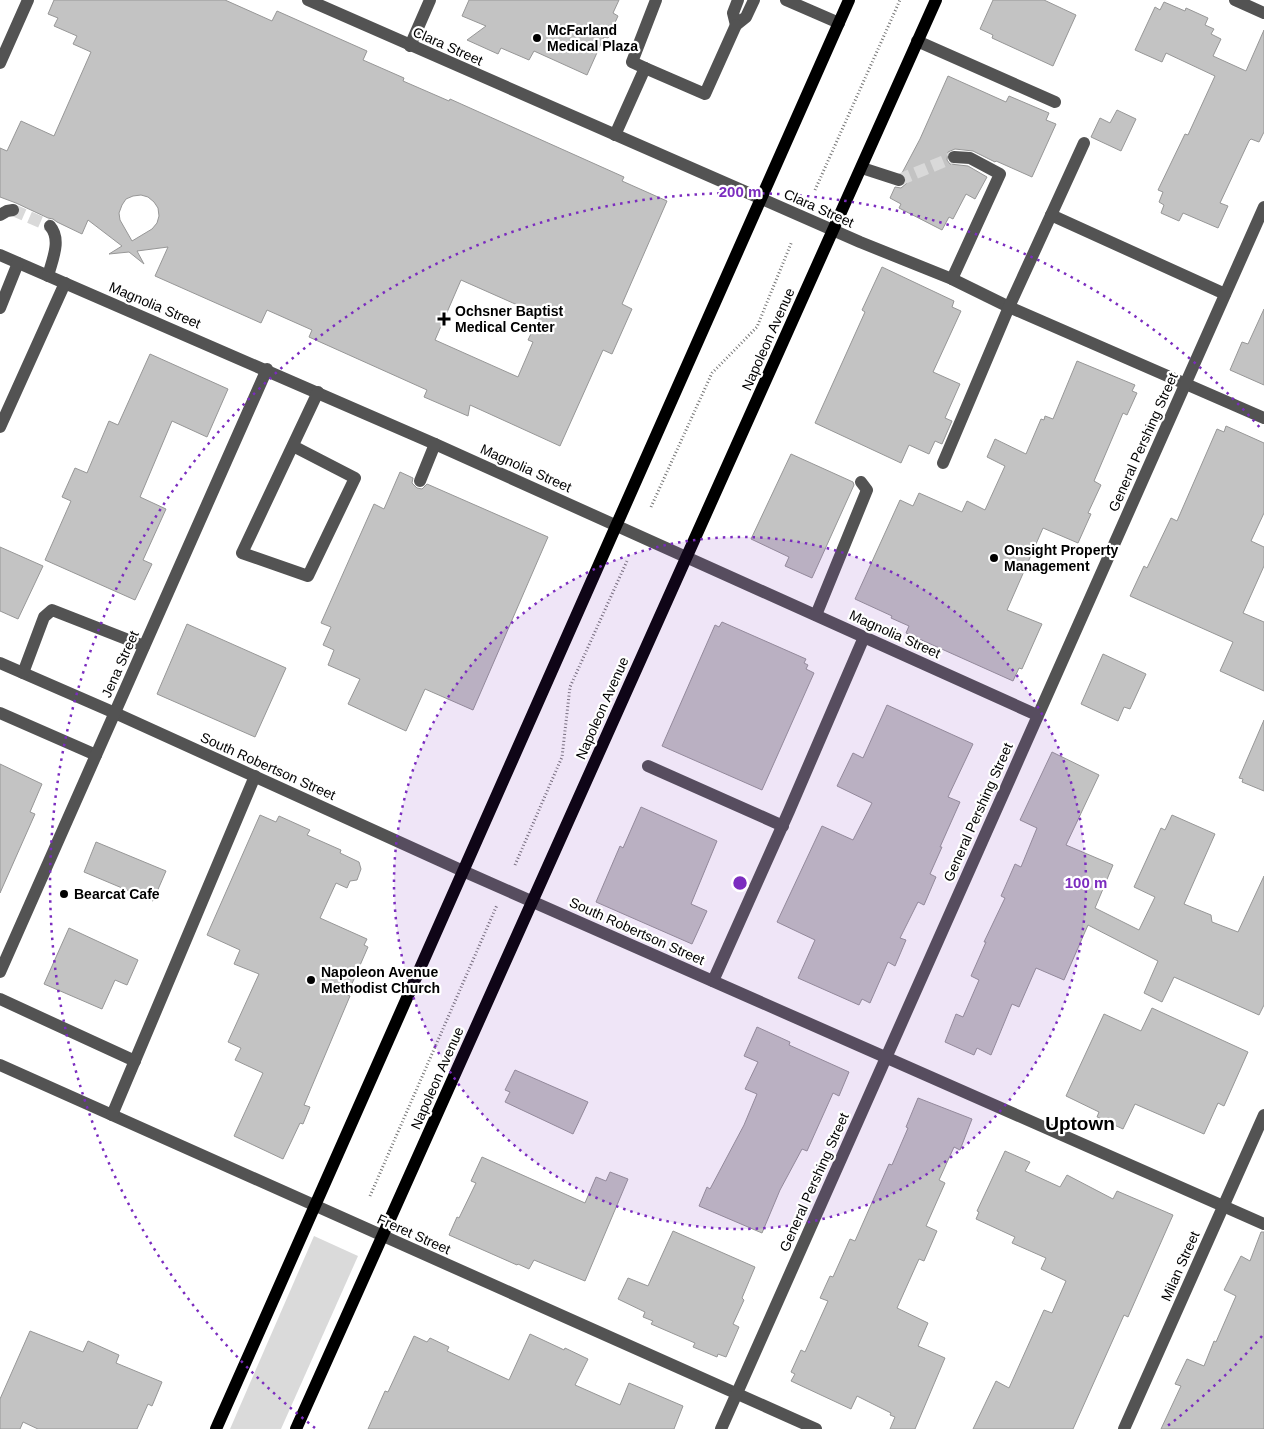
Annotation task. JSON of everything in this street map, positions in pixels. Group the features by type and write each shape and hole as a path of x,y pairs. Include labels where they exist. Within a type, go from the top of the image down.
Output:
{"main road":[{"path":"216,1429 849,0"},
{"name":"Napoleon Avenue","path":"296,1429 936,0"}],"street":[{"path":"0,63 28,0"},
{"name":"Clara Street","path":"308,0 761,199 952,279 1009,307 1264,418"},
{"path":"410,46 430,0"},
{"path":"656,0 632,62 705,94 736,25 746,17 754,0"},
{"path":"736,25 733,12 738,0"},
{"path":"786,0 839,23"},
{"path":"1234,0 1264,13"},
{"path":"917,41 1055,102"},
{"path":"615,135 645,68"},
{"path":"943,462 1009,307 1084,143"},
{"path":"952,279 1000,174 970,158 954,157"},
{"path":"862,168 899,180"},
{"name":"General Pershing Street","path":"720,1429 1264,207"},
{"path":"0,215 7,210 13,210"},
{"path":"1051,215 1225,294"},
{"path":"48,276 57,242 54,230 50,226"},
{"name":"Magnolia Street","path":"0,255 267,369 687,556 1037,715"},
{"path":"0,308 18,263"},
{"path":"0,427 65,283"},
{"name":"Jena Street","path":"0,972 267,369"},
{"path":"293,446 355,478 308,576 242,553 318,392"},
{"path":"420,481 435,444"},
{"path":"816,615 867,490 860,482"},
{"path":"23,673 44,617 52,610 144,646"},
{"path":"713,981 783,826 864,636"},
{"name":"South Robertson Street","path":"0,663 532,901 1264,1224"},
{"path":"0,713 96,755"},
{"path":"648,766 783,826"},
{"path":"112,1115 255,776"},
{"path":"0,1000 135,1061"},
{"name":"Freret Street","path":"0,1065 816,1429"},
{"name":"Milan Street","path":"1124,1429 1264,1114"}],"path":[{"path":"815,190 900,0"},
{"path":"651,507 712,373 757,327 792,242"},
{"path":"515,865 562,757 570,687 627,561"},
{"path":"370,1196 498,905"}],"shaded area":[{"path":"314,1236 358,1256 281,1429 230,1429"}],"building":[{"path":"54,0 225,0 272,21 277,11 367,51 363,60 404,78 403,81 449,101 450,99 624,177 622,181 667,201 622,304 632,309 612,354 603,350 560,446 470,405 468,416 424,397 427,390 309,337 312,330 267,310 261,323 155,276 168,247 137,251 144,264 129,252 109,254 122,246 88,220 82,234 53,219 0,197 0,148 7,151 21,121 54,136 91,52 73,44 77,36 54,26 58,18 48,14","holes":["141,195 148,197 154,202 158,208 159,216 157,223 152,229 132,241 120,220 119,213 126,199","461,280 540,315 528,340 533,342 518,377 435,340"]},
{"name":"McFarland Medical Plaza","path":"469,0 619,0 613,13 618,16 608,38 604,37 587,75 534,51 529,60 501,48 498,54 467,40 486,26 462,16"},
{"path":"993,0 1044,0 1076,15 1053,66 992,38 993,35 980,29"},
{"path":"1164,2 1185,11 1186,8 1208,18 1205,25 1214,29 1211,34 1221,39 1213,56 1246,71 1264,30 1264,132 1259,142 1251,139 1249,141 1220,203 1228,206 1218,228 1183,213 1179,221 1161,213 1164,205 1159,202 1163,192 1158,190 1185,134 1188,135 1215,76 1166,53 1162,62 1135,50 1155,7 1160,10"},
{"path":"948,76 1006,102 1009,96 1049,113 1046,120 1056,124 1032,177 973,151 955,149 948,152 947,160 950,164 968,166 987,177 975,199 966,194 953,219 949,217 942,230 899,208 901,204 890,198 895,187 901,188 907,183 907,178 902,173 920,139"},
{"path":"1117,110 1136,119 1121,151 1091,137 1100,118 1110,123"},
{"path":"882,267 954,301 952,307 961,311 933,372 960,384 945,418 952,421 942,444 935,441 929,454 909,445 901,463 815,423 865,312 862,310"},
{"path":"1264,309 1264,385 1230,370 1242,342 1248,344"},
{"path":"150,354 228,389 207,437 172,421 140,497 166,509 143,560 152,564 135,600 45,560 71,501 62,497 75,468 87,473 109,421 118,425"},
{"path":"1077,361 1135,385 1132,391 1137,393 1127,415 1123,413 1094,481 1101,485 1088,513 1091,514 1078,543 1043,528 1007,610 1042,624 1022,669 1019,668 1013,681 906,633 909,626 855,599 900,500 913,506 919,493 962,512 967,501 985,510 1005,466 987,457 995,439 1026,454 1041,419 1044,420 1045,416 1053,419"},
{"path":"1226,426 1264,443 1264,513 1251,541 1264,547 1264,566 1243,613 1264,622 1264,691 1220,671 1233,642 1130,596 1144,566 1147,568 1171,518 1177,521 1217,429 1224,432"},
{"path":"791,454 853,482 854,485 812,578 785,566 789,557 751,539"},
{"path":"400,472 413,478 412,483 417,488 422,489 427,484 548,537 473,710 425,689 406,731 348,704 360,679 328,665 334,650 323,645 331,627 321,623 374,504 384,509"},
{"path":"0,547 43,566 18,619 0,611"},
{"path":"722,622 806,659 804,663 808,665 806,669 814,673 762,790 662,746 715,625 719,627"},
{"path":"187,624 286,668 255,737 157,694"},
{"path":"1103,654 1146,674 1130,709 1124,707 1118,721 1081,704"},
{"path":"887,705 973,744 948,797 960,802 930,874 936,877 924,905 918,902 900,938 906,940 895,966 888,962 870,1003 862,999 859,1005 798,978 815,940 777,922 822,826 853,840 872,803 837,786 853,753 863,758"},
{"path":"1264,720 1264,791 1242,782 1243,779 1239,778"},
{"path":"1052,752 1099,775 1066,845 1113,865 1095,908 1139,930 1155,897 1134,887 1161,828 1165,830 1172,815 1215,834 1184,904 1211,915 1212,922 1238,932 1264,876 1264,1005 1259,1015 1174,977 1162,1002 1144,993 1158,961 1088,925 1064,980 1036,968 1019,1007 1012,1004 991,1055 977,1048 974,1055 945,1042 956,1014 963,1017 979,980 971,976 986,942 984,942 1005,898 1001,896 1015,864 1021,867 1037,828 1020,820"},
{"path":"0,764 42,784 30,812 35,814 0,893"},
{"path":"641,807 717,841 691,904 707,911 692,944 596,902 620,846 623,848"},
{"path":"260,815 276,822 279,816 310,830 307,835 341,850 340,853 359,862 361,869 357,880 350,881 347,888 336,883 320,918 367,939 364,945 368,947 347,995 350,996 304,1105 310,1107 303,1124 300,1123 283,1159 234,1136 263,1073 235,1060 241,1048 228,1042 259,974 234,964 240,950 207,935"},
{"path":"96,842 166,871 153,901 84,872"},
{"path":"69,928 138,960 127,985 115,980 102,1009 44,984"},
{"path":"1152,1008 1248,1052 1224,1106 1218,1103 1204,1134 1135,1104 1123,1129 1097,1117 1099,1112 1066,1096 1104,1014 1141,1031"},
{"path":"757,1027 790,1042 789,1045 849,1072 839,1096 833,1093 807,1151 802,1149 780,1190 762,1233 699,1206 707,1187 710,1189 744,1125 757,1094 745,1089 758,1062 744,1056"},
{"path":"515,1070 588,1102 573,1134 505,1102 510,1092 505,1090"},
{"path":"918,1098 972,1119 960,1150 954,1147 939,1180 945,1183 926,1226 937,1231 924,1261 919,1259 897,1308 928,1323 918,1346 945,1358 915,1429 890,1429 895,1417 890,1415 891,1413 857,1396 851,1409 791,1381 795,1374 791,1372 801,1350 805,1352 828,1301 820,1298 830,1276 833,1277 850,1239 855,1241 889,1164 892,1165 908,1128 906,1127"},
{"path":"1005,1151 1030,1162 1025,1171 1060,1187 1067,1175 1113,1199 1117,1191 1173,1215 1128,1317 1124,1315 1073,1429 973,1429 996,1381 1009,1388 1044,1310 1052,1313 1066,1281 1041,1269 1046,1258 1012,1243 1015,1237 976,1219 979,1212 977,1211"},
{"path":"482,1157 585,1203 596,1177 606,1181 610,1172 628,1179 585,1281 534,1260 529,1269 517,1265 449,1235 476,1183 471,1181"},
{"path":"673,1231 755,1267 742,1298 744,1300 733,1324 739,1327 726,1357 718,1354 717,1357 693,1347 695,1343 651,1324 653,1321 643,1317 645,1312 618,1299 628,1278 648,1286"},
{"path":"1261,1232 1264,1232 1264,1429 1161,1429 1181,1386 1175,1384 1187,1359 1204,1366 1236,1296 1224,1290 1241,1256 1250,1261"},
{"path":"30,1331 83,1352 88,1341 119,1355 116,1363 162,1382 152,1406 148,1404 137,1429 38,1429 23,1422 20,1429 0,1429 0,1399"},
{"path":"530,1334 588,1359 575,1385 620,1405 629,1383 683,1406 674,1429 368,1429 385,1391 388,1392 414,1336 427,1342 430,1338 449,1347 447,1351 509,1380"}],"tunnel":[{"path":"899,180 954,157"},
{"path":"13,210 50,226"}],"place":[{"name":"McFarland Medical Plaza","path":"537,38"},
{"name":"Ochsner Baptist Medical Center","path":"444,319"},
{"name":"Onsight Property Management","path":"994,558"},
{"name":"Bearcat Cafe","path":"64,894"},
{"name":"Napoleon Avenue Methodist Church","path":"311,980"}],"district":[{"name":"Uptown","path":"1080,1123"}]}
